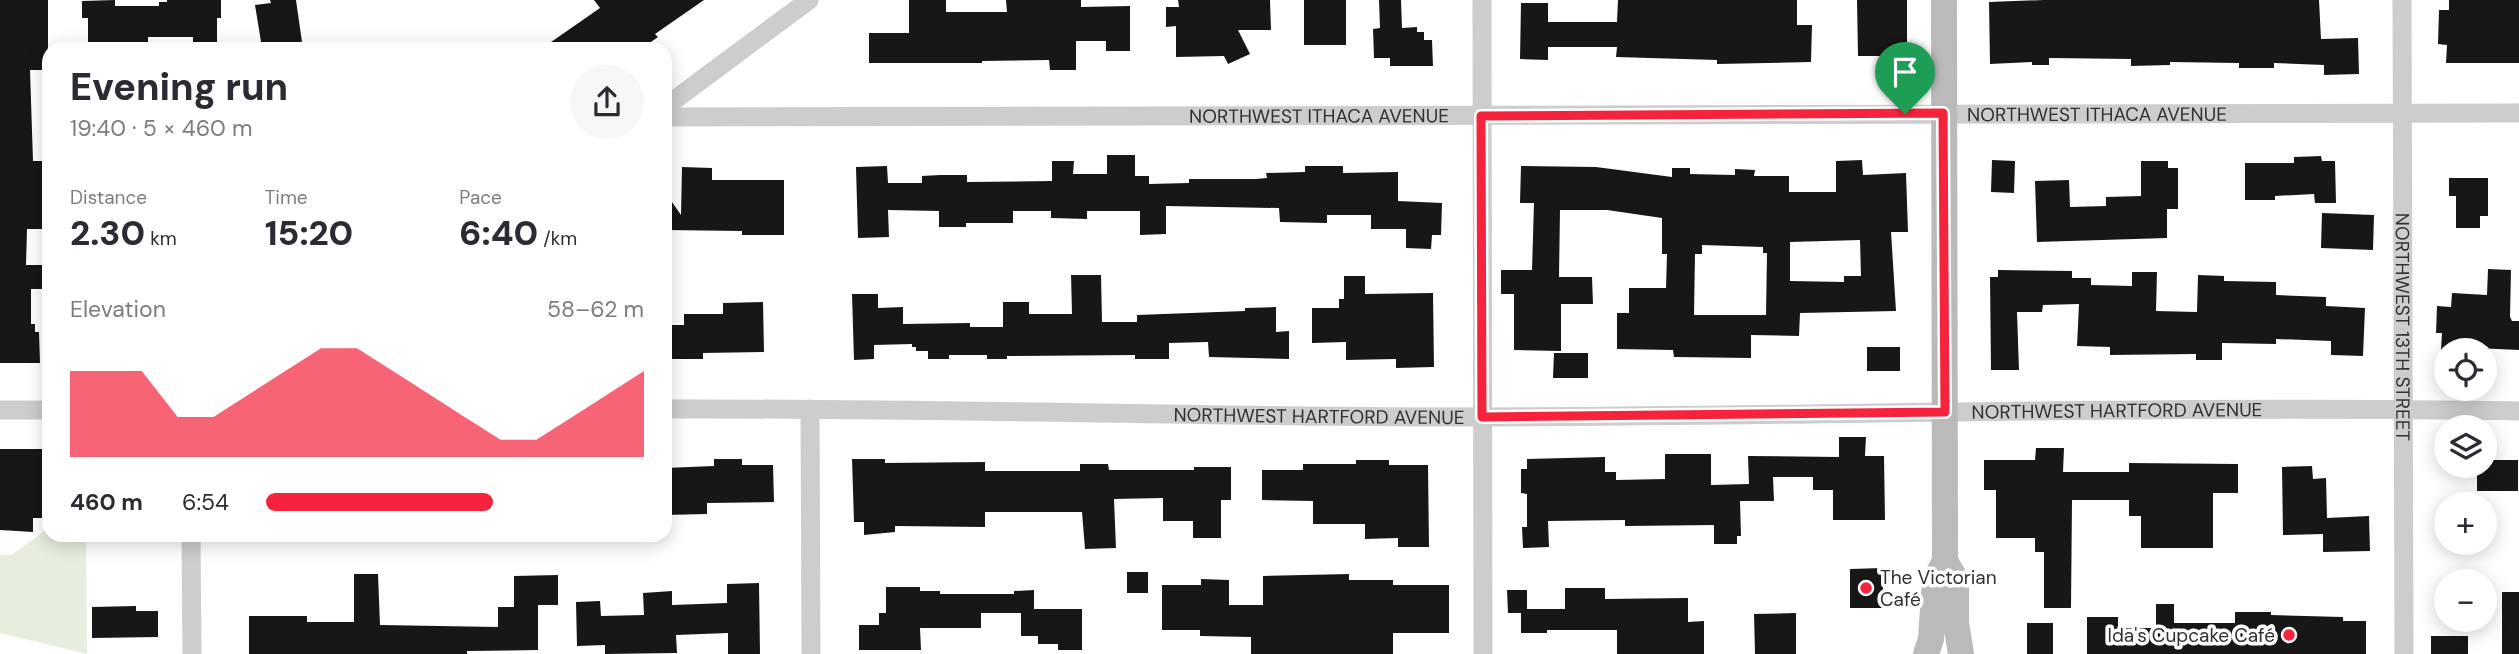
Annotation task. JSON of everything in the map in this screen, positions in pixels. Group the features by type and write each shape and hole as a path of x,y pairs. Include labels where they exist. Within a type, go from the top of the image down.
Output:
{"street":[{"path":"672,102 809,0"},
{"path":"1482,0 1483,654"},
{"path":"1926,654 1931,639 1935,580 1945,561 1944,0"},
{"name":"NORTHWEST 13TH STREET","path":"2402,0 2404,654"},
{"name":"NORTHWEST ITHACA AVENUE","path":"672,117 2519,113"},
{"name":"NORTHWEST HARTFORD AVENUE","path":"672,409 1482,417 2403,409 2519,411"},
{"path":"810,409 811,654"},
{"path":"0,410 42,410"},
{"path":"191,542 191,654"},
{"path":"1945,561 1956,580 1956,624 1961,654"}],"green space":[{"path":"42,533 42,542 86,542 87,654 0,633 0,555 11,555"}],"building":[{"path":"0,0 48,0 48,42 42,42 42,70 30,70 33,161 42,161 42,229 27,229 26,265 42,265 42,289 31,289 31,324 35,324 35,332 39,332 40,363 0,363"},
{"path":"115,0 115,6 159,6 159,2 167,0 221,0 221,18 217,18 217,42 193,42 193,37 148,37 148,42 88,42 88,18 82,18 82,1"},
{"path":"270,0 296,0 302,42 261,42 255,5 271,3"},
{"path":"594,0 704,0 655,34 658,37 651,42 551,42 600,8"},
{"path":"909,0 946,0 946,12 1007,12 1006,0 1081,0 1081,7 1130,6 1130,51 1106,51 1106,41 1076,41 1076,70 1050,70 1049,60 869,63 869,33 909,33"},
{"path":"1178,0 1270,0 1271,30 1238,30 1250,54 1228,64 1224,56 1176,57 1176,26 1166,27 1166,7 1179,7"},
{"path":"1304,0 1346,0 1346,45 1304,45"},
{"path":"1379,0 1401,0 1402,28 1417,27 1417,32 1424,32 1424,40 1432,40 1433,66 1390,66 1390,58 1374,58 1373,29 1380,28"},
{"path":"1618,0 1797,0 1797,25 1812,25 1811,62 1717,64 1717,60 1616,57 1617,47 1548,47 1548,60 1520,59 1521,3 1548,3 1548,22 1617,22"},
{"path":"1857,0 1907,0 1907,56 1858,56"},
{"path":"2319,0 2321,39 2358,38 2359,74 2324,75 2324,65 2274,63 2274,68 2239,68 2239,63 2170,62 2170,65 2131,66 2131,59 2049,58 2049,65 2032,65 2032,62 1990,64 1989,2"},
{"path":"2449,0 2519,0 2519,63 2446,63 2447,45 2438,44 2439,10 2449,10"},
{"path":"1107,155 1135,155 1135,176 1149,176 1149,184 1189,183 1189,179 1267,178 1266,173 1305,172 1305,166 1343,166 1343,173 1398,172 1398,201 1442,203 1441,235 1432,235 1431,249 1406,248 1406,229 1371,229 1371,215 1327,215 1327,223 1280,222 1279,208 1166,206 1166,234 1140,235 1140,211 1087,211 1087,219 1051,218 1051,211 1013,211 1013,223 966,223 966,227 939,227 939,211 888,210 889,237 858,238 856,167 887,166 888,183 922,183 922,176 940,175 967,175 967,182 1052,181 1052,161 1074,161 1073,174 1107,174"},
{"path":"2321,156 2322,161 2335,161 2336,203 2315,203 2314,194 2275,196 2275,200 2245,200 2245,163 2294,163 2294,157"},
{"path":"1862,160 1863,175 1906,173 1908,232 1891,232 1896,311 1800,313 1799,336 1751,335 1751,358 1674,357 1673,350 1617,349 1617,313 1629,313 1629,288 1666,288 1667,254 1662,254 1662,218 1607,210 1560,210 1559,277 1592,277 1593,304 1561,304 1561,351 1514,350 1514,294 1501,294 1501,270 1532,270 1534,203 1520,203 1521,166 1596,167 1672,177 1672,168 1690,168 1690,174 1735,175 1735,169 1755,170 1754,176 1789,176 1789,192 1836,192 1836,161","holes":["1860,240 1861,276 1844,276 1844,282 1790,281 1790,242","1702,245 1763,247 1763,253 1767,253 1766,315 1694,315 1695,254 1702,254"]},
{"path":"1992,160 2015,161 2014,193 1991,192"},
{"path":"2141,161 2168,161 2168,168 2178,168 2178,209 2167,209 2167,238 2037,242 2035,181 2069,180 2070,207 2106,206 2106,197 2141,196"},
{"path":"682,167 712,168 712,180 784,180 784,235 742,235 742,231 672,230 672,202 681,215"},
{"path":"2449,178 2488,178 2488,216 2480,216 2480,228 2456,228 2456,196 2449,196"},
{"path":"2322,213 2374,215 2373,250 2321,248"},
{"path":"2488,269 2511,270 2510,317 2512,321 2519,321 2519,350 2497,349 2497,338 2442,338 2442,333 2436,333 2437,306 2451,307 2452,293 2487,295"},
{"path":"1998,270 2072,271 2072,278 2091,278 2091,285 2132,286 2132,272 2157,272 2156,311 2197,312 2198,275 2224,276 2224,281 2276,282 2276,295 2326,297 2326,306 2365,308 2363,356 2331,355 2331,341 2276,339 2276,344 2222,343 2222,360 2196,360 2196,354 2110,355 2110,347 2077,346 2079,304 2043,305 2042,312 2017,312 2019,370 1991,370 1990,277 1998,277"},
{"path":"1071,275 1101,275 1102,322 1137,322 1137,315 1245,311 1245,308 1276,307 1276,332 1289,331 1289,359 1209,357 1208,342 1169,343 1169,359 1135,359 1135,355 1007,356 1007,359 987,359 987,355 949,355 949,359 928,359 928,351 916,351 912,344 874,345 874,359 854,360 852,294 878,294 878,308 903,307 903,324 970,323 970,327 1003,327 1003,302 1029,302 1029,314 1072,314"},
{"path":"1344,276 1365,276 1365,294 1433,293 1434,367 1396,368 1396,359 1346,360 1346,342 1312,343 1312,308 1339,308 1339,299 1344,299"},
{"path":"763,302 764,352 703,353 703,359 672,359 672,325 684,325 684,314 723,314 723,303"},
{"path":"1867,347 1900,347 1900,371 1867,371"},
{"path":"1554,353 1588,353 1588,378 1553,378"},
{"path":"1839,437 1866,437 1865,456 1884,456 1885,520 1833,520 1833,490 1813,490 1813,477 1773,477 1774,501 1740,501 1741,536 1737,536 1737,544 1714,544 1714,525 1625,526 1625,520 1548,521 1549,547 1523,548 1522,527 1527,527 1527,494 1521,493 1521,469 1527,469 1527,459 1605,457 1605,472 1616,472 1616,480 1665,479 1665,454 1711,454 1711,485 1749,484 1748,456 1839,457"},
{"path":"2036,448 2064,448 2063,472 2129,472 2129,463 2238,464 2238,493 2213,493 2213,548 2141,548 2141,516 2129,516 2129,500 2072,500 2071,608 2044,608 2044,552 2035,552 2035,538 1996,538 1996,490 1984,490 1984,460 2035,460"},
{"path":"0,449 42,449 42,518 33,518 33,532 0,530"},
{"path":"714,459 742,459 742,465 773,465 774,502 707,503 707,514 672,515 672,468 714,466"},
{"path":"852,459 885,459 885,463 985,462 985,471 1080,471 1080,464 1108,464 1109,470 1231,467 1231,500 1221,500 1221,538 1193,538 1193,521 1163,521 1163,498 1114,499 1116,548 1085,549 1082,512 985,512 985,527 895,526 895,532 864,535 864,522 854,522"},
{"path":"1356,460 1389,460 1389,465 1428,465 1429,547 1398,547 1398,538 1365,539 1365,524 1313,524 1313,501 1262,500 1262,470 1303,470 1303,464 1356,464"},
{"path":"2497,460 2518,460 2518,491 2477,491 2477,478 2497,478"},
{"path":"2312,466 2313,479 2326,478 2327,518 2369,516 2370,551 2323,552 2323,534 2283,535 2282,467"},
{"name":"The Victorian Café","path":"1883,568 1883,608 1850,608 1850,569"},
{"path":"1127,572 1148,572 1148,593 1127,593"},
{"path":"354,574 378,574 380,625 498,627 498,607 514,607 514,576 558,575 558,605 538,605 538,650 467,651 467,654 249,654 249,616 307,616 307,622 354,622"},
{"path":"1349,574 1349,580 1393,580 1393,585 1449,585 1449,633 1393,633 1393,654 1251,654 1251,637 1200,636 1200,630 1162,630 1162,585 1201,585 1201,579 1229,580 1229,605 1263,605 1263,576"},
{"path":"759,583 760,654 728,654 728,633 676,635 677,653 605,654 605,645 577,646 576,602 600,601 601,616 644,615 643,593 672,591 672,605 727,603 727,584"},
{"path":"886,587 920,587 920,591 940,591 940,594 1014,594 1014,591 1034,590 1034,609 1082,609 1082,650 1058,650 1058,644 1038,644 1038,636 1021,636 1021,613 981,613 981,628 920,628 921,650 859,650 859,625 879,625 879,613 886,613"},
{"path":"1565,588 1605,588 1605,599 1688,598 1688,622 1704,621 1704,654 1617,654 1617,630 1547,630 1547,633 1521,633 1521,613 1508,613 1507,590 1527,590 1527,609 1565,609"},
{"path":"2502,592 2519,592 2519,654 2502,654"},
{"path":"2156,604 2174,604 2174,623 2235,623 2235,612 2271,612 2271,615 2343,617 2343,621 2366,621 2366,654 2087,654 2087,617 2118,617 2118,628 2156,628"},
{"path":"136,606 136,611 158,611 158,637 92,638 92,607"},
{"path":"1796,613 1796,654 1755,654 1754,614"},
{"path":"2027,623 2053,623 2053,654 2027,654"},
{"path":"2431,636 2468,636 2468,654 2431,654"}],"place":[{"name":"The Victorian Café","path":"1866,588"},
{"name":"Ida's Cupcake Café","path":"2289,635"}],"route":[{"path":"1943,113 1945,412 1482,417 1481,116 1905,114 1943,113"}]}
